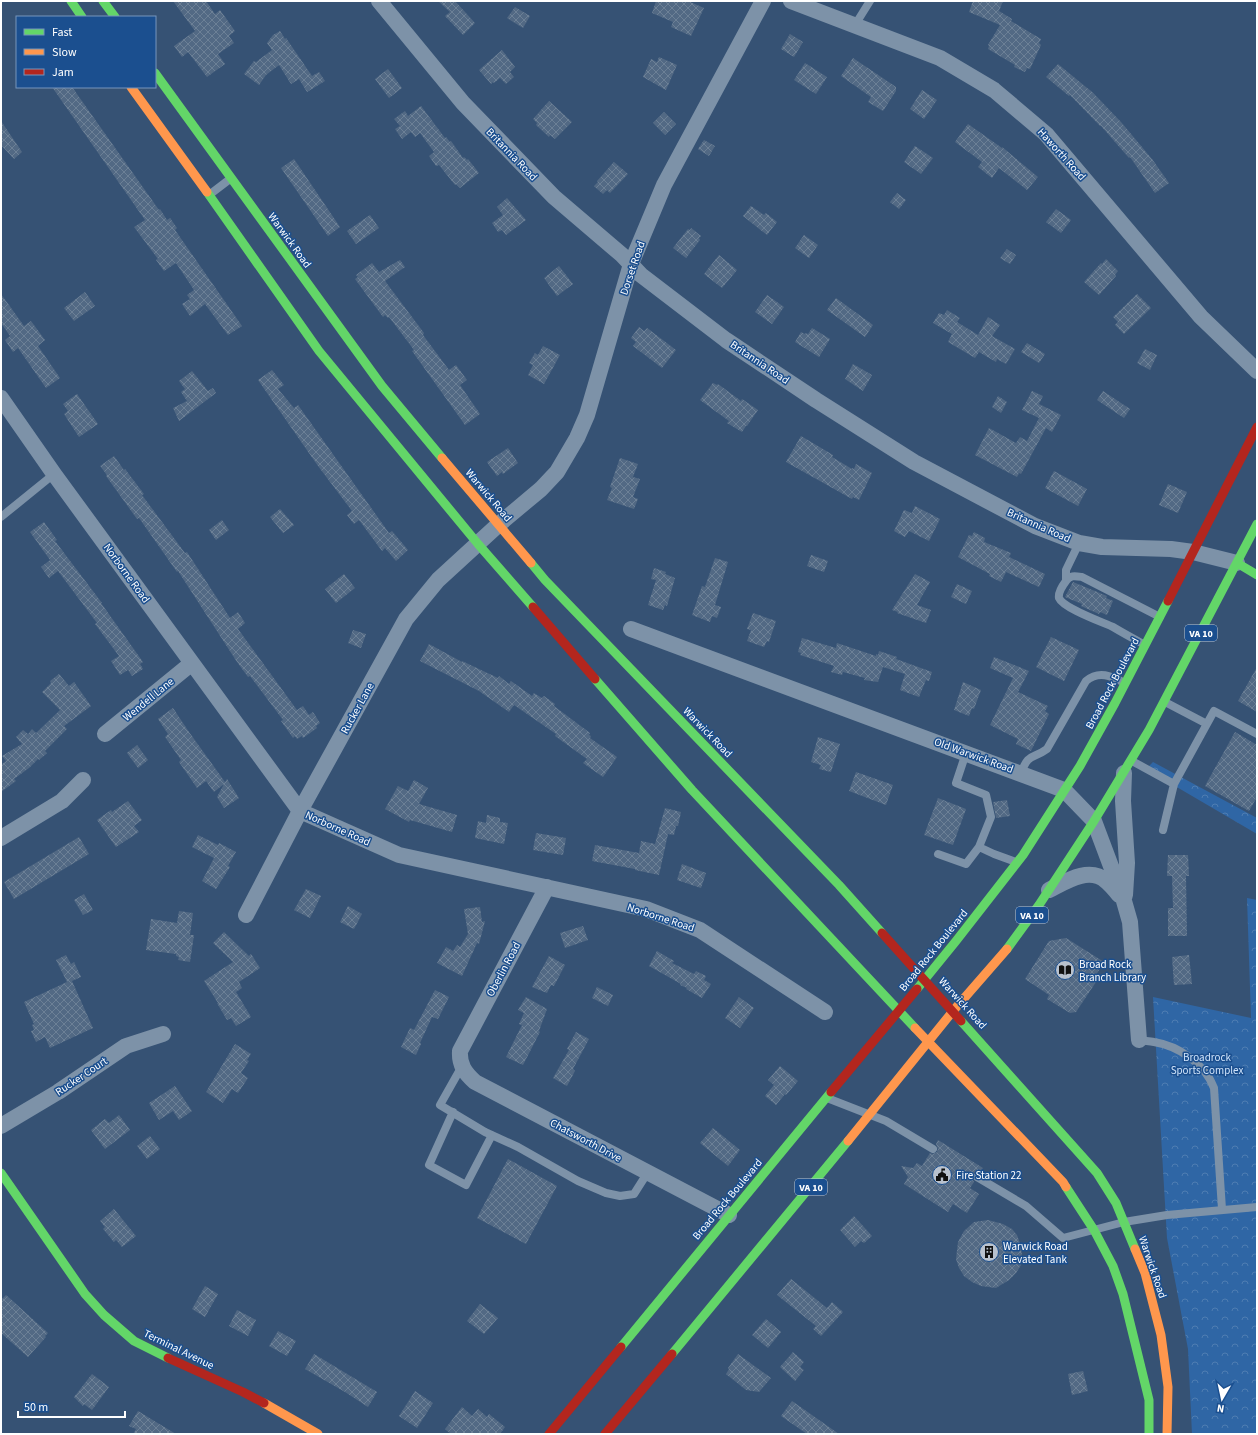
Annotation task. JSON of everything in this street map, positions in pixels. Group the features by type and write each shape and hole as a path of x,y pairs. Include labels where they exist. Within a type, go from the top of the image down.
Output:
{"main road":[{"path":"71,1 81,16"},
{"path":"103,1 114,16"},
{"name":"Warwick Road","path":"156,74 382,386 545,580 839,885 925,979 1097,1173 1116,1203 1145,1273 1161,1335 1168,1387 1167,1434"},
{"path":"132,88 319,351 478,544 692,790 899,1011 1063,1182 1094,1230 1113,1266 1123,1294 1149,1400 1149,1434"},
{"name":"Broad Rock Boulevard","path":"549,1434 899,1011 1023,855 1080,766 1126,683 1257,427"},
{"name":"VA 10","path":"605,1434 870,1114 953,1011 1015,939 1049,890 1128,766 1164,702 1257,524"},
{"path":"1237,563 1257,575"},
{"name":"Terminal Avenue","path":"1,1173 85,1294 104,1314 134,1341 152,1351 242,1392 318,1434"}],"street":[{"name":"Britannia Road","path":"378,1 463,103 554,197 622,255 641,275 726,340 816,400 914,462 1035,526 1079,543 1102,547 1172,549 1193,552 1237,563"},
{"name":"Dorset Road","path":"498,525 542,489 557,472 577,438 587,415 631,264 664,185 763,1"},
{"name":"Haworth Road","path":"791,1 940,58 994,90 1046,134 1201,317 1257,370"},
{"name":"Norborne Road","path":"1,398 54,474 300,811 399,855 646,909 700,930 825,1012"},
{"name":"Rucker Lane","path":"246,915 300,811 406,619 438,580 498,525"},
{"name":"Old Warwick Road","path":"631,629 1064,790 1094,821 1124,901 1130,922 1139,1040"},
{"name":"Wendell Lane","path":"105,734 192,663"},
{"path":"1124,901 1127,863 1123,801 1128,766"},
{"path":"1,838 62,801 83,780"},
{"path":"1049,890 1076,877 1084,875 1094,876 1105,879 1124,901"},
{"name":"Oberlin Road","path":"461,1058 547,887"},
{"name":"Rucker Court","path":"1,1126 58,1092 126,1046 163,1034"},
{"name":"Chatsworth Drive","path":"461,1058 468,1076 475,1082 729,1215"}],"lane":[{"path":"854,25 870,1"},
{"path":"209,195 231,178"},
{"path":"1,517 54,474"},
{"path":"1079,543 1066,570 1066,580 1059,593 1059,597 1064,603 1080,613 1111,626 1146,645"},
{"path":"1066,580 1073,576 1086,578 1160,617"},
{"path":"1021,773 1029,758 1047,749 1086,681 1090,677 1104,674 1126,683"},
{"path":"1164,702 1207,724"},
{"path":"1163,830 1174,784 1214,711 1257,734"},
{"path":"938,854 966,864 979,847 991,817 986,795 956,783 966,753"},
{"path":"1128,766 1174,784"},
{"path":"979,847 1017,862"},
{"path":"1139,1040 1154,1042 1175,1048 1193,1060 1211,1080 1214,1088 1222,1209"},
{"path":"461,1058 440,1105 578,1181 606,1193 620,1196 634,1194 648,1172"},
{"path":"827,1098 886,1121 933,1149"},
{"path":"453,1112 429,1165 466,1184 492,1135"},
{"path":"977,1177 1026,1206 1063,1238 1124,1222 1167,1215 1257,1207"}],"green space":[{"path":"1153,762 1257,818 1257,834 1146,769"},
{"name":"Broadrock Sports Complex","path":"1247,898 1257,900 1257,1434 1192,1434 1188,1349 1167,1238 1153,997 1251,1018"}],"building":[{"path":"173,1 206,1 215,14 220,10 235,31 229,36 234,43 218,54 225,64 207,77 188,52 182,57 174,46 195,31"},
{"path":"438,1 455,1 475,23 463,35 445,16 450,12"},
{"path":"656,1 688,1 704,8 691,36 671,27 673,22 652,13"},
{"path":"973,1 1003,1 999,11 1012,19 1011,21 1041,39 1039,43 1041,45 1030,69 1027,68 1025,72 1014,67 1015,65 988,49 988,45 1000,25 969,12"},
{"path":"515,7 530,16 523,28 507,18"},
{"path":"280,31 312,76 319,72 325,81 307,92 299,79 291,84 279,65 266,75 259,85 244,74 254,61 256,62 272,50 267,43 273,35"},
{"path":"790,34 803,42 794,57 781,49"},
{"path":"502,50 515,67 510,72 514,77 506,84 500,78 491,84 479,70"},
{"path":"659,57 677,65 666,90 643,77 651,59 657,62"},
{"path":"853,58 896,87 896,91 883,111 868,102 871,97 841,76"},
{"path":"805,63 827,77 816,94 794,80"},
{"path":"1058,64 1092,92 1121,122 1152,159 1169,183 1155,193 1130,157 1129,158 1101,126 1070,95 1069,96 1046,77"},
{"path":"388,69 402,88 389,98 375,79"},
{"path":"53,88 73,88 159,210 160,209 167,220 170,218 177,228 175,230 242,326 228,335 205,304 190,316 182,304 190,299 187,295 194,290 176,263 164,271 156,260 158,259 134,227 145,220"},
{"path":"922,90 937,100 924,119 910,109"},
{"path":"549,101 572,122 555,139 550,135 549,137 536,125 537,123 533,119"},
{"path":"421,106 445,138 446,137 450,142 451,141 463,158 468,159 479,173 460,188 456,184 455,185 439,165 436,166 429,156 434,152 420,133 415,137 411,132 402,139 395,129 400,126 394,119 405,111 408,116"},
{"path":"664,112 676,124 665,135 653,123"},
{"path":"1,121 22,152 14,159 1,145"},
{"path":"968,124 1002,147 1038,177 1027,190 999,168 992,178 978,167 982,162 955,142"},
{"path":"704,140 715,146 709,156 698,149"},
{"path":"915,146 933,158 921,174 904,162"},
{"path":"294,159 340,227 328,236 281,168"},
{"path":"614,162 628,174 610,193 607,190 603,194 594,186"},
{"path":"897,193 906,200 899,209 890,202"},
{"path":"507,198 526,220 506,235 502,230 498,232 492,223 503,215 497,207"},
{"path":"751,206 764,215 766,213 777,222 767,235 743,216"},
{"path":"1056,209 1071,220 1061,233 1046,222"},
{"path":"370,215 379,228 356,244 347,231"},
{"path":"691,228 701,236 699,238 700,240 686,258 673,248 688,229 690,230"},
{"path":"804,235 818,245 809,258 795,248"},
{"path":"1007,249 1016,255 1010,264 1000,258"},
{"path":"719,255 737,270 722,288 704,274"},
{"path":"1106,259 1118,271 1115,275 1116,276 1099,295 1084,282"},
{"path":"400,260 405,267 385,281 424,333 423,335 449,370 456,365 467,380 460,385 480,414 465,425 412,351 414,350 389,317 388,318 385,315 383,317 355,279 358,277 356,275 372,263 379,272"},
{"path":"559,266 573,284 557,296 544,278"},
{"path":"85,292 95,306 74,321 64,308"},
{"path":"1,294 24,326 31,321 45,340 38,346 60,378 46,388 18,348 13,352 5,340 10,336 1,323"},
{"path":"1137,294 1151,308 1124,334 1115,325 1118,322 1113,317"},
{"path":"767,295 784,307 772,324 755,312"},
{"path":"836,298 873,325 865,337 827,310"},
{"path":"947,310 960,318 957,322 978,335 988,317 1000,325 992,336 1015,349 1006,364 997,359 996,362 979,352 975,358 948,342 952,334 933,323 939,313 944,315"},
{"path":"639,327 644,331 647,328 676,350 662,368 633,346 636,342 631,338"},
{"path":"812,328 830,339 819,357 795,342 801,332 808,334"},
{"path":"1027,343 1045,354 1039,363 1021,352"},
{"path":"543,346 560,355 544,384 528,375 533,365 529,363 535,353 538,355"},
{"path":"1145,349 1157,355 1150,370 1137,363"},
{"path":"853,364 872,375 863,391 845,379"},
{"path":"272,370 284,385 278,389 294,408 298,405 389,533 392,531 408,550 396,561 385,548 382,551 359,520 354,524 347,515 352,511 318,466 258,380"},
{"path":"192,371 208,391 213,388 216,393 179,421 173,408 187,401 181,392 185,389 179,381"},
{"path":"713,383 718,384 741,401 742,399 758,410 742,432 727,423 729,421 700,400"},
{"path":"1032,391 1043,396 1039,404 1061,415 1052,432 1046,428 1021,474 1019,473 1017,477 975,455 989,428 1016,443 1020,437 1027,441 1039,418 1022,410"},
{"path":"1103,391 1130,409 1124,418 1097,400"},
{"path":"77,394 98,424 79,437 64,414 68,411 63,404"},
{"path":"998,396 1007,402 1001,413 992,407"},
{"path":"801,436 833,455 832,457 852,469 854,469 856,464 872,473 859,500 853,497 852,499 786,462"},
{"path":"508,448 518,463 503,474 502,472 497,476 487,462"},
{"path":"114,456 144,494 142,495 185,553 187,552 230,618 238,612 245,623 238,629 297,710 303,706 309,715 313,712 320,723 316,726 317,728 303,738 302,736 297,739 295,736 293,738 281,721 283,720 250,676 248,677 237,662 178,571 177,572 139,518 137,519 106,476 107,475 100,466"},
{"path":"620,458 638,464 633,477 640,479 633,497 638,499 634,509 607,500 612,488 610,487"},
{"path":"1054,471 1087,489 1078,506 1045,488"},
{"path":"1168,484 1187,492 1178,513 1159,505"},
{"path":"915,506 940,519 929,541 909,531 905,537 894,531 904,510 912,513"},
{"path":"280,509 294,525 283,533 270,517"},
{"path":"222,520 229,530 216,540 209,530"},
{"path":"44,522 57,540 55,541 102,603 143,662 140,664 143,669 132,676 128,670 120,675 111,661 119,656 95,624 97,623 58,571 49,578 41,567 50,560 30,532"},
{"path":"974,532 985,538 984,542 1011,553 1009,557 1045,574 1039,587 1006,572 1001,582 989,576 990,574 958,557 969,535 972,536"},
{"path":"811,555 828,561 824,572 807,566"},
{"path":"715,558 728,562 715,605 721,607 717,618 712,616 710,622 692,615 702,586 705,587"},
{"path":"654,568 666,572 665,574 675,578 667,606 665,605 663,610 648,605 656,580 651,579"},
{"path":"344,574 355,588 336,603 325,589"},
{"path":"915,574 930,582 917,605 931,610 926,623 892,610"},
{"path":"1073,582 1107,596 1106,598 1113,601 1107,615 1100,612 1099,614 1081,606 1082,604 1065,597"},
{"path":"957,584 972,591 966,604 951,597"},
{"path":"753,613 776,621 769,642 767,641 764,647 747,641 751,630 747,629"},
{"path":"353,630 366,634 361,648 348,643"},
{"path":"1051,637 1079,650 1064,681 1036,667"},
{"path":"802,638 836,648 837,643 876,656 876,654 878,655 879,651 932,672 929,681 926,680 919,697 900,690 905,674 883,667 878,682 864,680 865,678 843,672 842,675 831,672 834,666 800,655 801,653 798,652"},
{"path":"429,644 462,662 498,678 499,676 509,684 511,681 532,696 534,693 542,698 544,696 555,704 554,706 590,733 590,738 617,757 603,777 583,763 587,759 555,736 556,734 514,705 509,712 479,691 420,661"},
{"path":"994,657 1029,671 1018,692 1048,706 1045,711 1049,714 1031,751 1016,744 1018,739 990,725 1013,678 990,668"},
{"path":"1257,667 1257,712 1238,701"},
{"path":"59,674 69,686 74,682 91,706 64,726 67,729 45,751 47,753 14,779 16,781 1,792 1,762 2,764 6,761 2,756 22,744 16,737 23,730 28,734 32,729 36,733 60,710 42,692 51,683 50,681"},
{"path":"963,682 981,690 974,709 972,708 969,716 954,710"},
{"path":"173,708 225,782 227,779 239,798 224,808 217,797 224,784 214,792 206,781 197,788 179,762 181,760 165,737 168,734 158,719"},
{"path":"1235,732 1257,745 1257,797 1249,811 1205,786"},
{"path":"818,737 840,744 831,772 819,769 821,765 811,762"},
{"path":"137,745 148,760 138,768 127,753"},
{"path":"856,772 893,785 886,805 849,791"},
{"path":"414,780 428,788 419,804 457,815 452,832 410,820 409,822 385,809 398,786 408,791"},
{"path":"938,798 966,809 953,845 924,835"},
{"path":"1007,800 1010,816 996,818 993,802"},
{"path":"128,801 142,820 134,826 139,832 116,847 97,820 111,810 112,812"},
{"path":"665,808 681,812 678,826 676,826 674,835 668,834 659,875 592,861 595,845 639,853 641,841 655,844"},
{"path":"487,815 500,818 500,822 508,823 504,844 475,838 478,821 486,823"},
{"path":"536,833 566,838 563,855 533,850"},
{"path":"198,835 218,845 219,843 236,852 228,866 230,867 216,889 202,881 214,858 192,847"},
{"path":"79,837 89,854 14,899 4,882"},
{"path":"1168,855 1188,855 1189,876 1186,876 1187,936 1168,936 1168,908 1173,908 1172,876 1167,876"},
{"path":"682,864 706,873 701,888 677,880"},
{"path":"306,889 321,896 310,918 294,910"},
{"path":"84,894 93,910 83,915 74,900"},
{"path":"348,906 362,914 354,929 340,922"},
{"path":"480,907 482,922 485,921 479,944 477,943 462,976 437,963 446,947 453,951 457,945 460,947 468,934 464,909"},
{"path":"179,911 193,913 190,935 194,935 190,962 178,960 179,957 176,956 176,954 146,950 151,919 177,923"},
{"path":"583,926 588,940 565,948 560,933"},
{"path":"224,932 249,956 251,954 260,968 239,982 242,988 236,992 251,1017 236,1026 231,1018 227,1020 204,981 233,962 213,943"},
{"name":"Broad Rock Branch Library","path":"1066,938 1104,962 1093,980 1096,982 1076,1012 1070,1013 1047,999 1049,995 1025,979 1049,941"},
{"path":"657,951 674,961 672,963 694,974 696,971 706,976 704,980 711,984 702,998 649,966"},
{"path":"66,955 71,964 74,962 81,977 72,981 93,1028 50,1048 45,1037 36,1042 31,1031 34,1030 32,1025 34,1024 24,1002 67,982 56,960"},
{"path":"1189,955 1192,984 1174,985 1172,957"},
{"path":"549,956 565,965 554,986 551,985 547,993 532,987"},
{"path":"597,987 613,995 608,1006 592,998"},
{"path":"435,990 449,997 438,1019 432,1017 416,1055 401,1047 410,1028 414,1030"},
{"path":"526,997 547,1009 539,1031 540,1032 523,1065 506,1057 522,1025 519,1024 524,1013 518,1010"},
{"path":"739,997 754,1008 740,1028 725,1018"},
{"path":"576,1032 589,1039 573,1069 575,1071 567,1086 553,1078 569,1050 567,1049"},
{"path":"235,1044 251,1054 247,1060 249,1061 241,1073 248,1078 238,1093 232,1089 223,1103 206,1092"},
{"path":"780,1066 798,1081 776,1105 765,1096 774,1085 768,1080"},
{"path":"175,1086 192,1111 179,1120 173,1111 159,1120 149,1103"},
{"path":"119,1115 130,1130 105,1149 91,1130 105,1119 109,1123"},
{"path":"713,1128 740,1150 728,1166 700,1143"},
{"path":"150,1136 160,1149 147,1159 137,1146"},
{"name":"Fire Station 22","path":"938,1140 983,1168 980,1172 975,1172 972,1175 974,1182 970,1188 979,1194 967,1213 953,1204 948,1212 904,1184 908,1177 901,1166 913,1168 917,1163 922,1166 930,1153 933,1154 937,1152 938,1149 936,1144"},
{"path":"508,1159 557,1186 526,1244 477,1218"},
{"path":"114,1209 136,1236 122,1247 116,1240 114,1242 103,1229 105,1227 100,1221"},
{"path":"854,1216 872,1236 864,1243 861,1241 855,1247 840,1230"},
{"name":"Warwick Road Elevated Tank","path":"988,1220 1003,1224 1012,1229 1017,1235 1021,1246 1021,1265 1009,1280 996,1288 981,1286 972,1282 964,1276 956,1259 958,1242 964,1231 974,1222"},
{"path":"791,1279 827,1308 832,1302 843,1312 821,1336 813,1329 816,1326 777,1295"},
{"path":"205,1286 218,1294 205,1317 192,1309"},
{"path":"6,1295 48,1333 28,1357 1,1333 1,1300"},
{"path":"480,1304 498,1318 484,1334 467,1321"},
{"path":"237,1310 256,1320 248,1336 229,1326"},
{"path":"766,1319 781,1332 768,1348 752,1335"},
{"path":"278,1331 296,1341 287,1356 269,1346"},
{"path":"793,1352 804,1362 800,1367 804,1370 795,1381 780,1367"},
{"path":"314,1354 377,1392 368,1407 305,1369"},
{"path":"738,1354 771,1378 759,1392 746,1390 726,1374 729,1369 728,1368"},
{"path":"1083,1371 1088,1391 1072,1395 1068,1374"},
{"path":"92,1374 109,1387 92,1410 84,1404 83,1406 74,1397"},
{"path":"415,1391 433,1403 417,1428 399,1416"},
{"path":"792,1401 839,1434 807,1434 781,1416"},
{"path":"462,1407 472,1416 478,1409 487,1417 489,1414 505,1427 500,1434 451,1434 445,1429"},
{"path":"138,1411 176,1434 133,1434 136,1429 129,1426"}],"traffic: fast":[{"path":"71,1 81,16"},
{"path":"103,1 114,16"},
{"path":"156,74 382,386 442,458"},
{"path":"207,192 319,351 478,544 533,607"},
{"path":"1007,949 1039,905 1094,821 1149,730 1257,524"},
{"path":"531,563 545,580 839,885 882,933"},
{"path":"1237,563 1257,575"},
{"path":"917,989 1023,855 1080,766 1115,703 1168,601"},
{"path":"595,679 692,790 915,1028"},
{"path":"961,1021 1097,1173 1116,1203 1135,1249"},
{"path":"621,1347 831,1092"},
{"path":"672,1354 848,1141"},
{"path":"1,1173 85,1294 104,1315 134,1341 168,1358"},
{"path":"1066,1187 1094,1230 1113,1266 1123,1294 1149,1400 1149,1434"}],"traffic: slow":[{"path":"132,88 207,192"},
{"path":"442,458 531,563"},
{"path":"848,1141 953,1011 1007,949"},
{"path":"915,1028 1063,1182 1066,1187"},
{"path":"1135,1249 1145,1273 1161,1335 1168,1387 1167,1434"},
{"path":"264,1403 318,1434"}],"traffic: jam":[{"path":"1168,601 1257,427"},
{"path":"533,607 595,679"},
{"path":"882,933 961,1021"},
{"path":"831,1092 917,989"},
{"path":"549,1434 621,1347"},
{"path":"605,1434 672,1354"},
{"path":"168,1358 264,1403"}],"place":[{"name":"Broad Rock Branch Library","path":"1065,970"},
{"name":"Fire Station 22","path":"942,1175"},
{"name":"Warwick Road Elevated Tank","path":"989,1252"}]}
